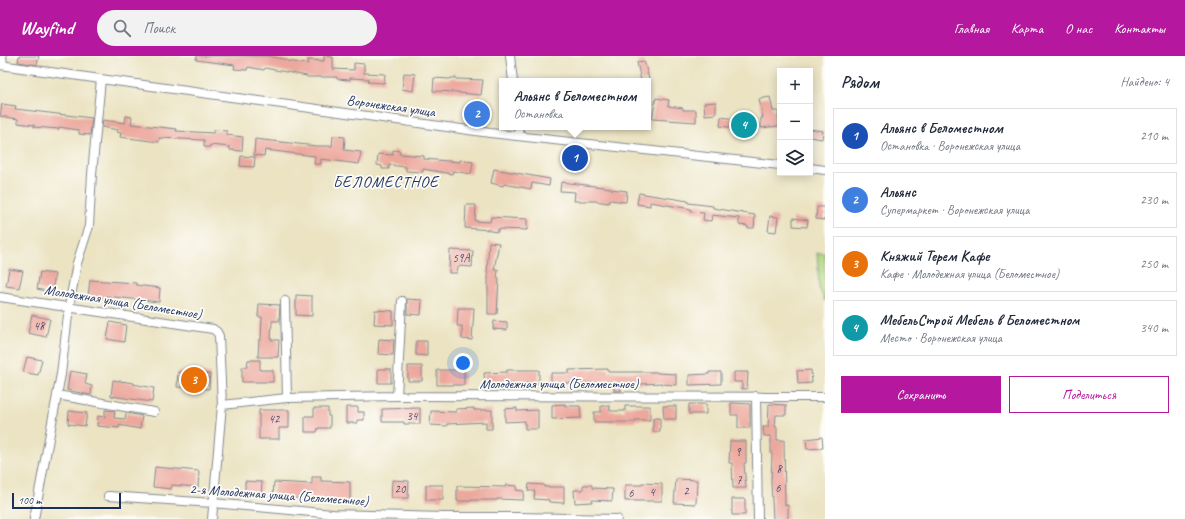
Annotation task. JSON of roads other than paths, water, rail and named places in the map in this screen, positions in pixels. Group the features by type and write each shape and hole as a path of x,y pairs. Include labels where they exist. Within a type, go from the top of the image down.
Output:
{"street":[{"path":"2,56 2,65"},
{"path":"510,56 513,78"},
{"name":"Воронежская улица","path":"2,65 450,127 499,130"},
{"path":"34,519 61,374 69,307 78,263 89,226 92,174 101,79"},
{"name":"Воронежская улица","path":"502,130 777,165"},
{"path":"813,168 825,170"},
{"name":"Молодежная улица (Беломестное)","path":"0,296 215,330 219,336 222,405 212,519"},
{"path":"285,301 287,398"},
{"path":"397,396 402,301"},
{"path":"57,395 154,412"},
{"name":"Молодежная улица (Беломестное)","path":"222,405 287,398 397,396 825,397"},
{"path":"756,396 758,519"},
{"name":"2-я Молодежная улица (Беломестное)","path":"108,496 213,503 333,517 519,517 616,519"}],"place":[{"name":"Альянс","path":"477,114"},
{"name":"МебельСтрой Мебель в Беломестном","path":"744,125"},
{"name":"Альянс в Беломестном","path":"575,158"},
{"name":"Княжий Терем Кафе","path":"194,380"}],"district":[{"name":"БЕЛОМЕСТНОЕ","path":"386,182"}]}
